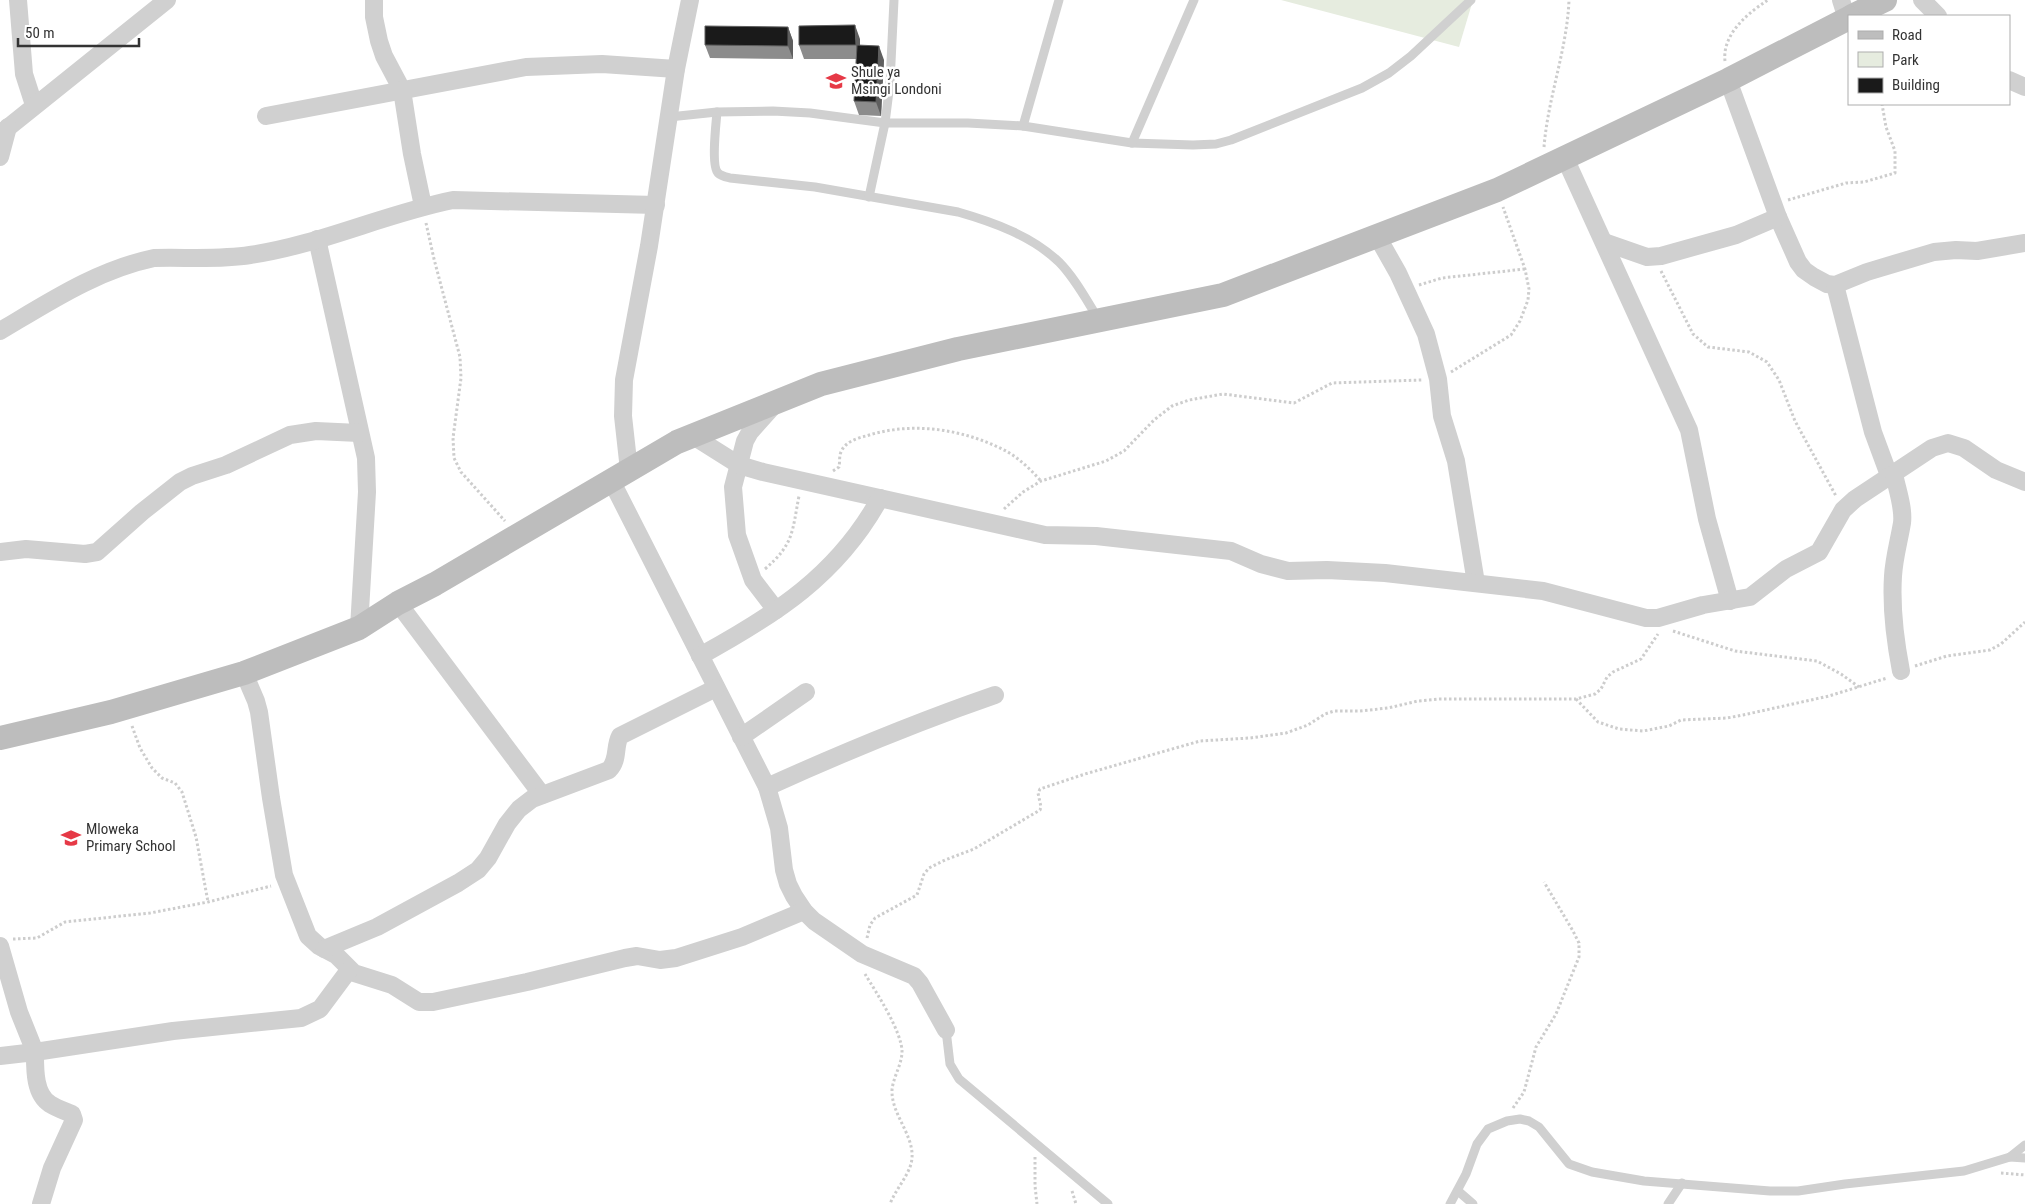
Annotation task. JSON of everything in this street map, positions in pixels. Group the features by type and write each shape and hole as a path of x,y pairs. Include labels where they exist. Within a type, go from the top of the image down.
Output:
{"main road":[{"path":"0,738 126,708 244,673 359,628 398,603 435,584 677,442 821,384 948,351 1223,295 1497,190 1728,80 1847,13 1885,0"}],"street":[{"path":"18,0 24,74 34,106"},
{"path":"0,157 4,130 167,0"},
{"path":"374,0 374,17 379,41 384,56 402,90 412,154 423,206"},
{"path":"690,0 676,69 656,205 624,380 620,475 700,656 767,787 779,828 784,870 794,896 804,911 814,921 862,962 914,976 920,983 946,1030"},
{"path":"1922,0 1937,15"},
{"path":"266,116 526,67 602,64 676,69"},
{"path":"1728,80 1775,211 1798,262 1804,270 1827,284 1835,284 1867,272 1934,252 1976,251 2025,243"},
{"path":"2010,80 2025,87"},
{"path":"1565,158 1690,430 1707,519 1730,601"},
{"path":"0,331 94,277 139,261 154,258 248,256 283,249 423,206 453,200 656,205"},
{"path":"1604,242 1647,257 1661,256 1736,235 1775,211"},
{"path":"1377,236 1426,334 1438,379 1442,416 1456,461 1476,582"},
{"path":"317,239 366,458 368,492 359,628"},
{"path":"1835,284 1873,432 1892,476 1902,522 1893,576 1896,639 1901,671"},
{"path":"776,610 753,580 736,535 733,487 745,441 750,432 777,402"},
{"path":"0,552 26,549 93,554 180,482 192,476 226,465 290,435 316,431 359,433"},
{"path":"693,436 739,465 810,483 1045,535 1096,536 1231,551 1261,564 1288,572 1326,570 1385,573 1543,591 1646,618 1658,618 1703,605 1750,597 1786,569 1819,552 1843,510 1855,499 1932,448 1948,443 1964,448 1996,470 2025,482"},
{"path":"700,656 751,628 812,584 846,550 866,524 880,498"},
{"path":"398,603 542,795"},
{"path":"244,673 256,702 260,719 271,798 287,884 308,936 312,942 336,954 349,970 358,975 392,985 420,1002 428,1003 528,982 625,958 638,956 660,960 676,958 742,937 804,911"},
{"path":"324,948 377,927 458,884 478,870 488,858 507,824 519,809 542,795 609,770 615,761 617,740 620,736 716,688"},
{"path":"742,737 806,692"},
{"path":"767,787 830,758 934,716 995,695"},
{"path":"4,943 19,1012 35,1052 37,1082 44,1099 49,1104 72,1114 74,1120 52,1168 41,1204"},
{"path":"0,1056 173,1031 301,1018 320,1009 349,970"}],"lane":[{"path":"869,197 885,124 890,83 894,0"},
{"path":"1023,126 1059,0"},
{"path":"1132,143 1194,0"},
{"path":"669,117 717,112 773,111 810,113 885,124 968,123 1023,126 1132,143 1216,144 1231,140 1362,88 1389,73 1411,56 1471,0"},
{"path":"717,112 714,158 716,169 719,173 730,178 815,187 958,212 981,219 1020,236 1058,262 1099,320"},
{"path":"946,1030 950,1064 955,1074 1108,1204"},
{"path":"1450,1204 1458,1191 1477,1144 1488,1129 1502,1123 1520,1119 1529,1121 1539,1128 1569,1164 1592,1172 1644,1181 1770,1191 1798,1192 1845,1184 1964,1171 2010,1157 2025,1158"},
{"path":"2010,1157 2025,1145"},
{"path":"1668,1204 1682,1183"},
{"path":"1458,1191 1473,1204"}],"path":[{"path":"1542,169 1545,133 1564,48 1568,0"},
{"path":"1728,80 1724,55 1730,36 1741,21 1768,0"},
{"path":"1775,211 1846,183 1864,182 1895,173 1895,151 1886,127 1882,105"},
{"path":"989,523 1024,492 1041,481 1106,461 1124,451 1154,420 1172,406 1189,400 1223,394 1294,403 1332,383 1438,379 1502,342 1511,336 1520,321 1528,300 1529,289 1497,190"},
{"path":"423,206 434,259 460,357 461,378 453,438 454,458 461,472 517,535"},
{"path":"1636,253 1660,270 1693,334 1699,341 1708,347 1749,352 1767,362 1779,380 1795,421 1843,510"},
{"path":"1406,291 1428,281 1442,278 1524,269"},
{"path":"753,580 785,549 793,534 800,491 810,483 839,467 841,452 852,440 879,432 911,428 947,430 982,440 1008,452 1041,481"},
{"path":"1576,699 1598,722 1619,729 1643,731 1669,726 1681,720 1727,718 1829,696 1876,683 1901,671 1947,656 1990,650 2001,644 2025,622"},
{"path":"890,1204 910,1166 912,1154 910,1141 894,1106 892,1090 902,1054 900,1040 862,962 870,925 875,918 916,895 924,874 929,868 974,849 1040,810 1042,807 1038,793 1040,789 1200,741 1250,738 1286,733 1308,725 1325,714 1334,711 1388,708 1418,701 1440,699 1576,699 1595,694 1613,672 1641,659 1662,627"},
{"path":"1671,630 1735,650 1817,661 1841,674 1859,687"},
{"path":"126,708 140,748 152,768 162,778 175,783 182,792 196,838 208,902"},
{"path":"1502,1123 1524,1092 1536,1047 1556,1014 1578,957 1578,943 1574,931 1544,882"},
{"path":"4,943 37,938 65,922 150,913 208,902 260,888 287,884"},
{"path":"1035,1143 1037,1204"}],"green space":[{"path":"1281,0 1473,0 1459,47"}],"building":[{"path":"855,25 856,45 799,45 799,26"},
{"path":"705,26 788,27 788,46 705,45"},
{"path":"857,45 879,46 876,102 854,101"}],"place":[{"name":"Shule ya Msingi Londoni","path":"836,81"},
{"name":"Mloweka Primary School","path":"71,838"}]}
